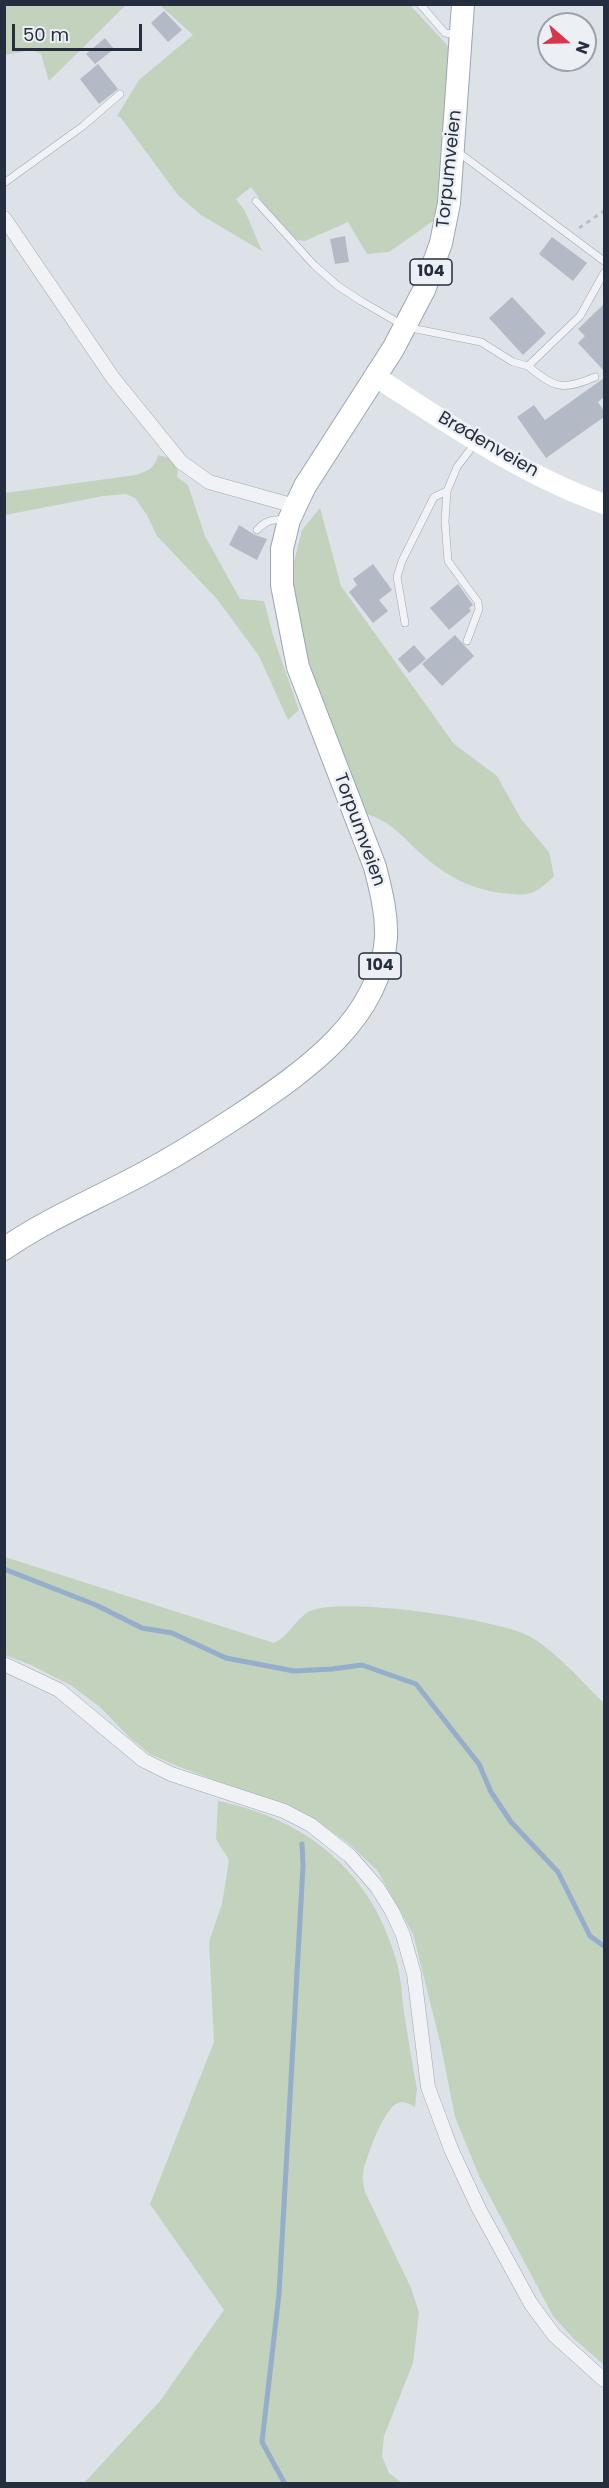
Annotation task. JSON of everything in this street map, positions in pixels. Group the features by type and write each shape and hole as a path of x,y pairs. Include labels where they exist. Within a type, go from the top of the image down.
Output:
{"main road":[{"name":"Torpumveien","path":"4,1249 198,1142 306,1069 348,1026 372,990 386,940 385,908 375,867 298,667 282,585 282,549 292,513 305,486 406,327 424,290 441,243 449,203 463,4"},
{"name":"Brødenveien","path":"376,377 477,441 552,483 604,504"}],"street":[{"path":"4,218 113,378 181,462 210,482 292,513"},
{"path":"4,1664 59,1690 143,1760 171,1774 284,1811 311,1825 350,1856 377,1887 403,1935 414,1974 428,2088 451,2149 479,2209 531,2304 554,2335 604,2380"}],"lane":[{"path":"420,4 445,33 461,36"},
{"path":"4,183 83,126 120,94"},
{"path":"453,149 604,261"},
{"path":"256,201 314,265 338,286 406,327 481,342 513,362 528,366 547,382 559,387 578,385 595,377"},
{"path":"528,366 580,316 596,292 604,273"},
{"path":"467,641 478,609 478,602 448,561 445,521 447,491 457,468 477,441"},
{"path":"405,623 397,577 402,561 434,497 447,491"},
{"path":"257,530 264,523 292,513"}],"path":[{"path":"570,234 604,211"}],"green space":[{"path":"5,4 126,5 49,81 41,54 32,50 5,55"},
{"path":"160,5 410,5 448,46 450,54 444,152 436,219 389,252 367,254 348,222 305,241 290,239 251,187 236,199 245,211 262,251 201,215 178,195 121,118 117,116 139,80 193,35"},
{"path":"158,455 169,458 178,470 177,477 188,485 205,536 240,599 264,601 274,639 299,710 288,720 259,656 217,599 157,536 147,515 135,498 126,494 103,496 5,515 5,493 136,475 150,468"},
{"path":"320,508 341,586 454,744 497,776 521,819 549,852 554,876 536,891 525,894 501,893 480,889 461,881 434,865 385,822 367,814 315,685 296,611 292,570 302,530"},
{"path":"5,1557 274,1643 308,1612 325,1607 350,1606 418,1611 512,1629 529,1636 559,1658 604,1703 604,2365 573,2338 553,2316 480,2178 455,2117 441,2046 413,1934 377,1870 348,1843 308,1815 150,1754 129,1737 100,1707 72,1686 31,1665 5,1655"},
{"path":"218,1801 250,1809 280,1821 307,1836 332,1855 353,1877 371,1902 386,1931 397,1963 417,2089 415,2107 402,2102 389,2111 372,2144 363,2178 365,2192 411,2288 419,2313 413,2363 384,2436 382,2456 389,2473 402,2483 84,2483 160,2401 224,2310 150,2204 214,2042 209,1942 222,1904 229,1860 216,1839"}],"building":[{"path":"164,11 182,30 168,42 151,23"},
{"path":"105,38 114,49 95,64 86,54"},
{"path":"98,64 118,89 99,104 80,79"},
{"path":"345,236 349,262 335,264 330,239"},
{"path":"552,237 587,263 573,281 539,254"},
{"path":"512,297 546,333 523,355 489,318"},
{"path":"604,304 604,371 578,343 585,336 578,329"},
{"path":"604,378 604,397 598,402 604,411 604,417 546,458 517,417 534,405 545,420"},
{"path":"239,525 267,539 257,560 229,545"},
{"path":"373,564 392,590 379,600 388,611 373,623 349,592 357,585 353,579"},
{"path":"458,584 473,605 469,608 471,611 449,630 430,608"},
{"path":"455,635 474,656 442,686 422,664"},
{"path":"414,645 426,659 409,673 398,659"}],"waterway":[{"path":"4,1569 96,1605 142,1628 172,1633 226,1658 294,1671 362,1665 416,1684 479,1764 491,1792 511,1822 558,1872 590,1936 604,1946"},
{"path":"285,2484 262,2442 279,2294 303,1866 302,1844"}]}
